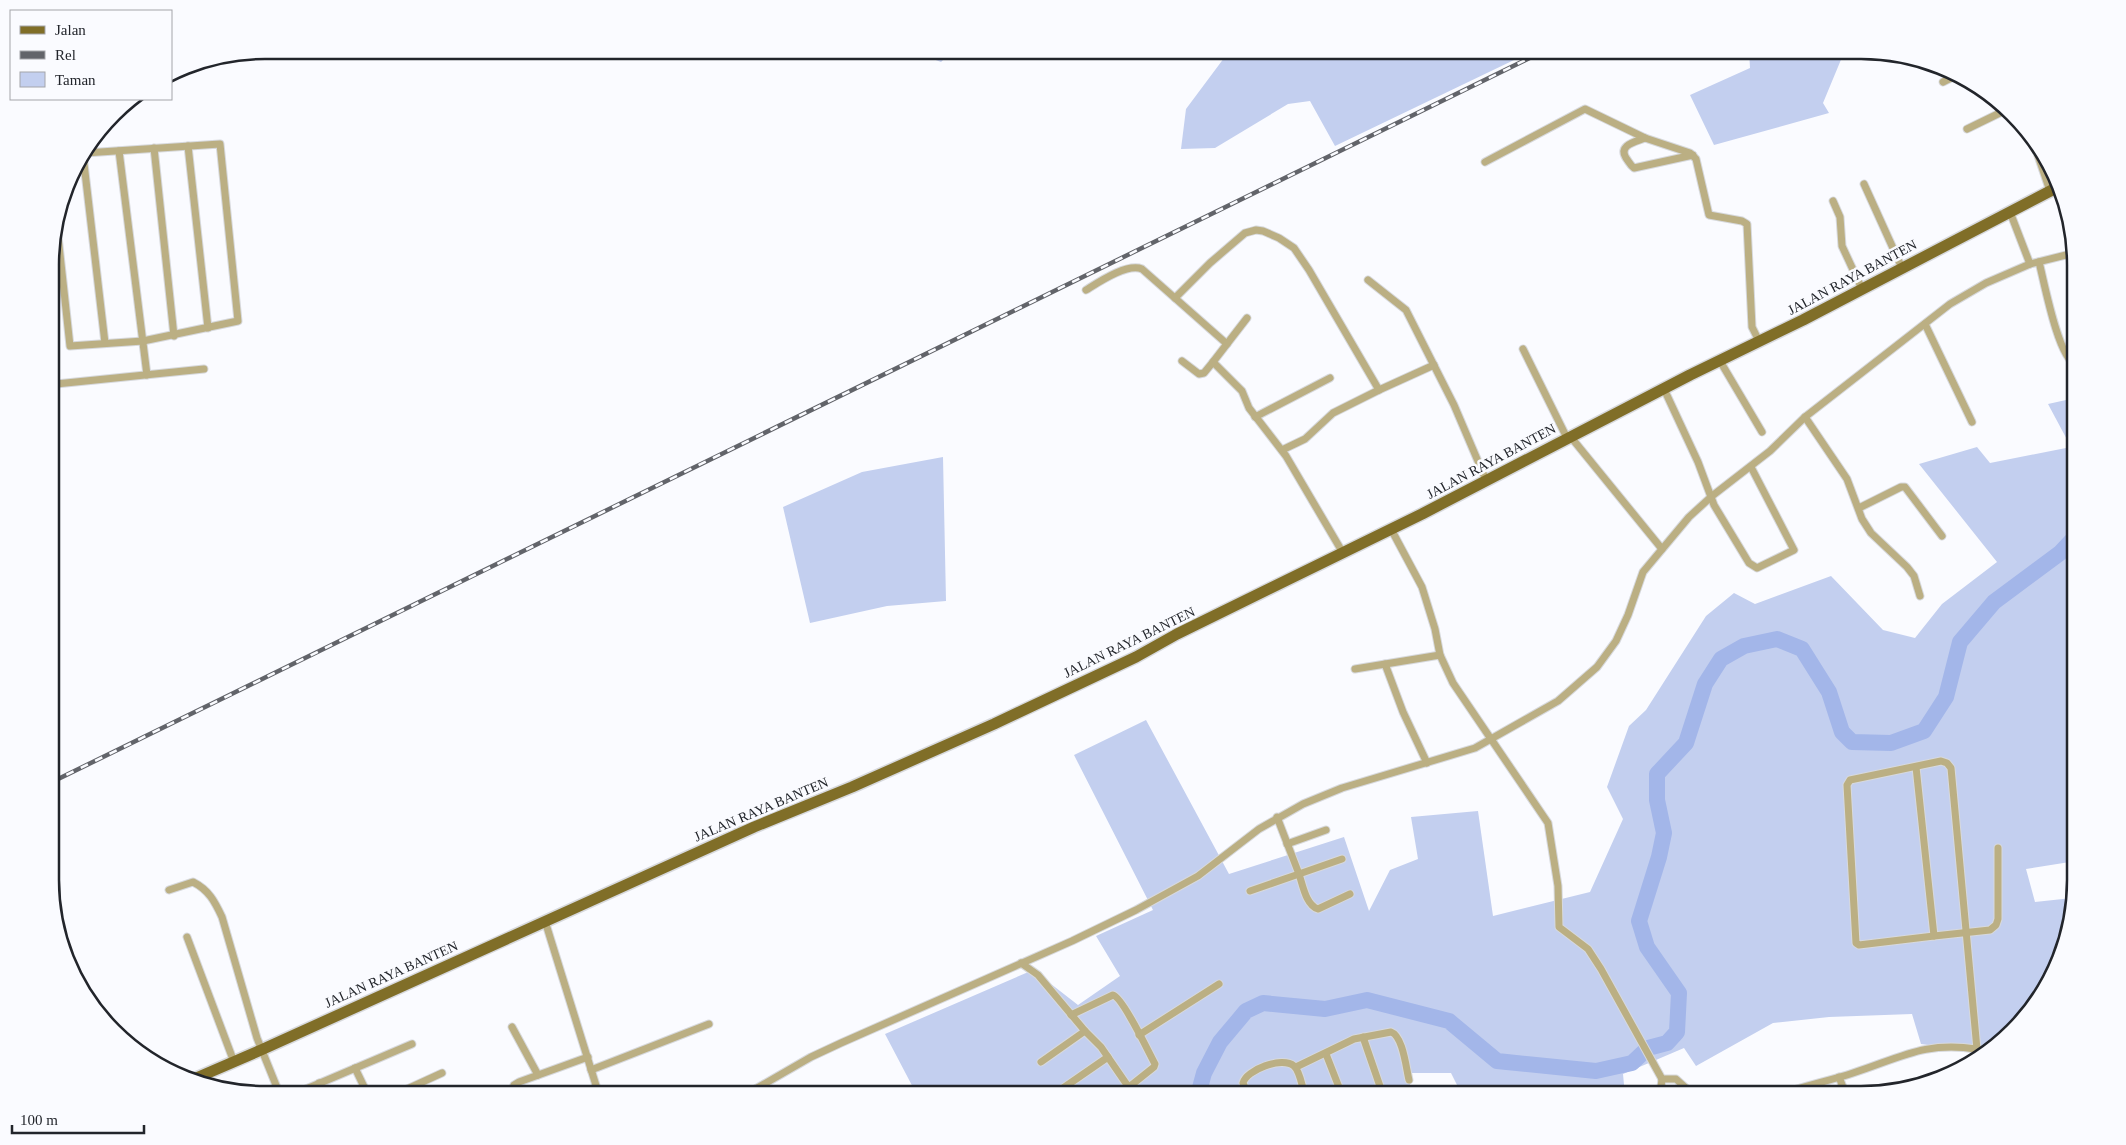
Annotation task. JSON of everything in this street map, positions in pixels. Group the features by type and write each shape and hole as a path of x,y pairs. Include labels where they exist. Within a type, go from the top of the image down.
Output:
{"main road":[{"name":"JALAN RAYA BANTEN","path":"201,1076 754,827 852,787 994,724 1136,657 1177,634 1392,530 1569,437 2053,190"}],"street":[{"path":"1943,82 1950,79"},
{"path":"1485,162 1586,109 1645,138 1693,155 1697,161 1709,216 1742,221 1747,224 1752,327 1759,341"},
{"path":"1967,129 2000,113"},
{"path":"1645,138 1626,146 1624,150 1624,154 1634,168 1693,155"},
{"path":"59,249 70,346 143,341 238,321 220,144 91,153"},
{"path":"188,146 208,328"},
{"path":"154,148 174,336"},
{"path":"119,151 147,375"},
{"path":"85,164 105,344"},
{"path":"2048,176 2053,190"},
{"path":"1864,184 1902,268"},
{"path":"1833,201 1840,218 1842,246 1862,289"},
{"path":"2010,212 2030,264"},
{"path":"1175,298 1210,263 1246,233 1256,230 1263,231 1279,238 1294,248 1309,270 1379,390"},
{"path":"761,1086 811,1057 1021,964 1128,914 1198,876 1277,818 1309,801 1342,788 1464,753 1558,701 1597,667 1616,641 1628,615 1643,572 1689,517 1712,496 1770,451 1804,416 1950,304 1979,287 2030,264 2067,255"},
{"path":"2039,262 2052,318 2067,356"},
{"path":"1086,290 1128,268 1137,267 1142,269 1227,344"},
{"path":"1368,280 1406,310 1454,405 1486,480"},
{"path":"1182,361 1199,374 1204,373 1248,318"},
{"path":"1925,324 1972,422"},
{"path":"1522,349 1569,437 1662,549"},
{"path":"1720,361 1762,432"},
{"path":"1213,362 1242,391 1255,416 1282,450 1343,553"},
{"path":"1282,450 1295,446 1305,439 1333,413 1434,365"},
{"path":"59,384 204,369"},
{"path":"1255,416 1330,378"},
{"path":"1664,389 1698,462 1714,505 1749,563 1754,568 1791,553 1794,550 1751,467"},
{"path":"1804,416 1847,479 1862,519 1871,533 1897,556 1914,576 1920,596"},
{"path":"1859,508 1901,487 1905,487 1942,536"},
{"path":"1392,530 1422,587 1435,629 1440,655 1457,690 1548,823 1558,886 1560,927 1588,949 1607,978 1636,1034 1661,1076 1660,1086"},
{"path":"1355,669 1440,655"},
{"path":"1385,664 1403,712 1427,763"},
{"path":"1809,1086 1924,1048 1943,1046 1976,1049 1966,933 1951,768 1947,763 1941,761 1850,780 1847,785 1854,940 1859,945 1934,936 1966,933 1990,930 1996,925 1998,919 1998,848"},
{"path":"1916,767 1934,936"},
{"path":"1277,818 1309,903 1318,909 1350,894"},
{"path":"1287,844 1326,830"},
{"path":"1250,891 1342,859"},
{"path":"169,890 193,882 203,887 213,899 222,917 261,1050 276,1086"},
{"path":"545,921 595,1086"},
{"path":"187,937 234,1062"},
{"path":"1021,964 1027,966 1038,975 1071,1015 1094,1039 1128,1086"},
{"path":"1140,1035 1219,984"},
{"path":"1071,1015 1115,995 1140,1035 1154,1064 1154,1067 1130,1086"},
{"path":"591,1070 709,1024"},
{"path":"512,1027 538,1075"},
{"path":"1041,1062 1085,1031"},
{"path":"1296,1067 1341,1045 1363,1037 1391,1032 1400,1041 1409,1080"},
{"path":"1363,1037 1379,1086"},
{"path":"312,1086 412,1044"},
{"path":"1326,1054 1338,1086"},
{"path":"514,1086 588,1057"},
{"path":"1066,1086 1108,1057"},
{"path":"1244,1086 1244,1080 1260,1068 1277,1063 1291,1064 1296,1067 1302,1086"},
{"path":"354,1068 363,1086"},
{"path":"414,1086 442,1073"},
{"path":"1661,1076 1676,1079 1684,1086"},
{"path":"1839,1077 1842,1086"}],"green space":[{"path":"933,59 944,59 941,62"},
{"path":"1223,59 1516,59 1335,146 1310,101 1288,104 1215,148 1181,149 1186,109"},
{"path":"1750,59 1841,59 1823,103 1829,113 1714,145 1690,95 1750,68"},
{"path":"2067,400 2067,440 2048,404"},
{"path":"1977,447 1990,463 2067,448 2067,862 2026,869 2035,902 2066,899 2056,947 2040,984 2025,1006 2007,1026 1977,1051 1921,1044 1912,1014 1829,1017 1773,1023 1696,1066 1684,1048 1623,1074 1624,1086 1458,1086 1451,1073 1412,1073 1410,1086 912,1086 885,1034 1033,970 1078,1005 1120,976 1096,936 1153,910 1074,755 1146,720 1229,874 1344,837 1369,911 1390,870 1418,859 1411,817 1478,811 1493,916 1590,892 1623,819 1607,787 1629,726 1646,710 1706,616 1734,593 1755,604 1831,576 1883,630 1915,638 1942,604 1997,562 1919,464"},
{"path":"943,457 946,601 887,606 810,623 783,507 862,472"}],"waterway":[{"path":"1200,1086 1204,1073 1220,1042 1246,1011 1263,1003 1325,1009 1367,1000 1449,1021 1497,1061 1596,1071 1632,1063 1648,1048 1667,1043 1677,1032 1679,993 1647,947 1639,921 1659,857 1664,833 1657,800 1657,774 1686,743 1705,684 1721,659 1744,646 1777,639 1802,649 1829,692 1842,732 1852,742 1891,743 1924,731 1946,697 1960,642 1994,602 2060,553 2067,546"}],"railway":[{"path":"59,779 1528,59"}]}
